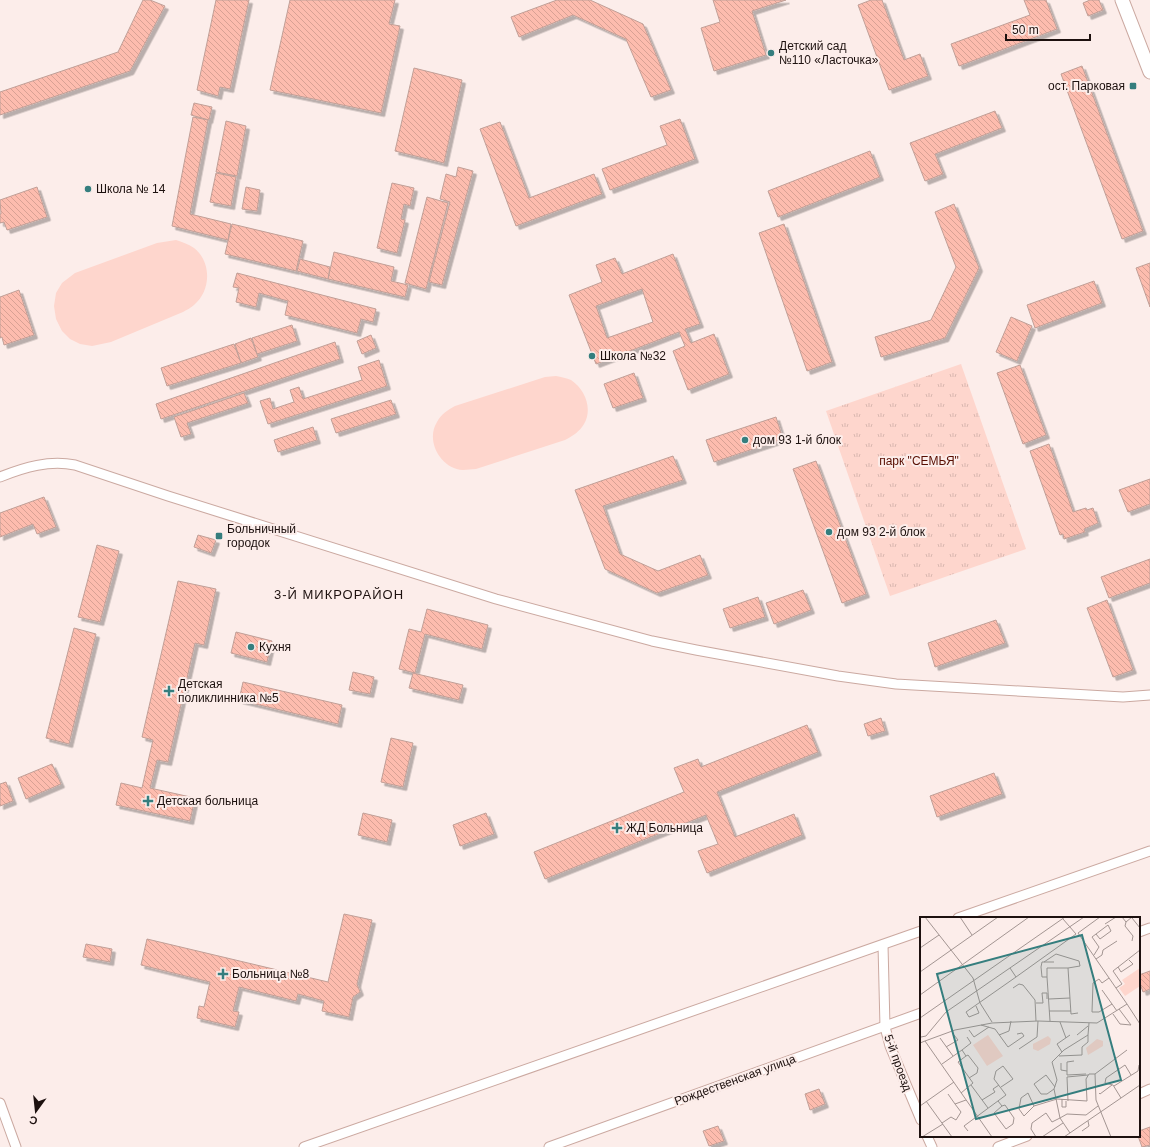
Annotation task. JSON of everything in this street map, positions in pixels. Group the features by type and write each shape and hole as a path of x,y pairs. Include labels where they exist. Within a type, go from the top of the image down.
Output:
{"main road":[{"path":"1122,0 1150,72"}],"street":[{"path":"0,477 13,472 50,463 62,462 75,465 168,496 496,599 696,650 838,676 896,684 1123,697 1150,695"},
{"path":"961,917 1150,851"},
{"path":"1140,932 1150,928"},
{"path":"304,1147 920,931"},
{"name":"5-й проезд","path":"884,944 885,1027 890,1046 920,1118"},
{"name":"Рождественская улица","path":"549,1147 920,1013"},
{"path":"1140,1094 1150,1089"},
{"path":"0,1103 16,1147"},
{"path":"927,1137 932,1147"},
{"path":"998,1147 1024,1137"}],"green space":[{"path":"176,240 194,248 200,254 206,268 207,276 204,292 193,306 183,312 111,342 92,346 80,344 70,339 62,331 56,319 54,306 56,293 62,283 75,273 157,243"},
{"name":"парк \"СЕМЬЯ\"","path":"961,364 1026,549 890,596 826,411"},
{"path":"556,376 569,379 576,384 584,394 588,406 587,418 584,424 571,437 476,469 463,470 455,468 448,465 437,453 433,437 434,429 437,422 445,412 455,406 545,377"}],"building":[{"path":"143,0 150,0 165,6 130,71 0,115 0,92 118,52"},
{"path":"216,0 249,0 230,89 220,87 218,96 197,90"},
{"path":"290,0 395,0 389,24 400,26 381,113 270,90"},
{"path":"557,0 590,0 643,24 671,90 651,97 626,39 573,15 519,37 511,17"},
{"path":"713,0 786,0 752,11 766,55 714,71 701,28 720,22"},
{"path":"871,0 882,0 904,60 920,54 928,76 889,90 858,5"},
{"path":"1024,0 1046,0 1057,29 959,66 951,44 1030,15"},
{"path":"1090,0 1099,0 1103,10 1088,16 1083,3"},
{"path":"1082,66 1143,231 1122,239 1061,74"},
{"path":"414,68 462,80 444,163 395,151"},
{"path":"194,103 212,107 209,120 191,115"},
{"path":"995,111 1002,128 935,154 943,174 925,181 910,143"},
{"path":"193,117 208,120 190,214 231,224 228,240 172,226"},
{"path":"680,119 695,159 610,190 602,169 667,145 660,126"},
{"path":"226,121 246,126 237,176 216,172"},
{"path":"500,122 529,198 594,174 602,194 516,226 480,129"},
{"path":"870,151 880,177 778,217 768,191"},
{"path":"458,167 473,171 442,285 429,282 450,202 440,199 446,174 456,177"},
{"path":"216,173 236,177 231,206 210,202"},
{"path":"392,183 414,188 410,206 404,204 401,219 405,220 397,253 377,248"},
{"path":"37,187 47,217 7,230 4,222 0,223 0,200"},
{"path":"246,187 260,190 257,211 242,209"},
{"path":"427,197 448,203 426,289 405,283"},
{"path":"954,204 979,268 945,338 881,357 875,337 931,320 956,267 935,212"},
{"path":"232,224 303,241 296,271 225,254"},
{"path":"784,224 832,362 807,371 759,233"},
{"path":"334,252 394,267 391,281 408,285 405,297 328,279"},
{"path":"673,254 700,324 685,329 691,343 714,334 729,374 688,390 673,351 685,346 679,332 596,364 569,295 602,282 596,265 615,258 622,274","holes":["642,289 653,322 607,338 596,306"]},
{"path":"300,259 330,267 328,279 297,271"},
{"path":"1150,263 1150,307 1136,268"},
{"path":"237,273 376,309 373,322 361,319 357,333 285,315 288,301 259,293 256,307 236,302 239,288 233,287"},
{"path":"1094,281 1102,303 1035,328 1027,305"},
{"path":"19,290 34,335 4,345 2,337 0,338 0,297"},
{"path":"1011,317 1032,326 1017,361 996,352"},
{"path":"292,325 297,341 257,354 252,338"},
{"path":"371,335 376,348 362,354 357,341"},
{"path":"251,338 258,357 241,363 235,344"},
{"path":"335,342 340,359 161,419 156,404"},
{"path":"234,344 241,363 167,386 161,368"},
{"path":"379,360 387,386 268,424 260,401 270,398 273,409 294,402 290,390 299,387 303,399 362,380 358,367"},
{"path":"1020,365 1046,435 1023,444 997,373"},
{"path":"634,373 643,398 613,408 604,384"},
{"path":"244,393 248,403 187,423 191,434 181,437 174,417"},
{"path":"391,400 396,414 336,433 331,419"},
{"name":"дом 93 1-й блок","path":"776,417 783,439 714,462 706,440"},
{"path":"313,427 317,440 278,452 274,440"},
{"path":"1049,444 1073,512 1086,508 1087,510 1093,508 1098,523 1084,529 1085,532 1064,539 1063,534 1060,535 1030,451"},
{"path":"673,456 683,480 603,506 620,554 658,571 700,555 708,575 657,593 605,569 575,490"},
{"name":"дом 93 2-й блок","path":"816,461 866,594 842,603 793,469"},
{"path":"1150,479 1150,504 1128,512 1119,490"},
{"path":"44,497 56,527 37,534 33,524 0,537 0,513"},
{"path":"198,535 216,540 211,553 194,547"},
{"path":"97,545 119,551 100,622 78,617"},
{"path":"1150,559 1150,583 1109,598 1101,577"},
{"name":"Детская поликлинника №5","path":"178,581 216,589 204,645 195,643 168,762 157,760 150,788 195,798 190,821 116,805 121,783 142,788 153,740 142,737"},
{"path":"803,590 811,610 774,624 766,603"},
{"path":"758,597 765,617 730,628 723,609"},
{"path":"1107,600 1133,670 1113,677 1087,608"},
{"path":"427,609 488,625 482,649 425,634 415,673 399,669 409,629 421,632"},
{"path":"996,620 1005,643 935,667 928,643"},
{"path":"74,628 96,634 69,744 46,738"},
{"name":"Кухня","path":"236,632 272,641 267,662 231,653"},
{"path":"353,672 374,677 370,694 349,690"},
{"path":"413,673 463,685 459,700 409,688"},
{"path":"243,682 342,705 338,724 239,700"},
{"path":"881,718 885,731 868,736 864,724"},
{"path":"807,725 818,752 717,792 735,837 794,814 802,835 707,873 698,851 718,844 706,815 545,879 534,852 684,792 674,768 698,759 701,767"},
{"path":"391,738 413,743 403,787 381,782"},
{"path":"52,764 61,784 26,799 18,778"},
{"path":"994,773 1002,794 937,817 930,796"},
{"path":"6,782 13,801 0,806 0,784"},
{"path":"363,813 392,820 387,842 358,835"},
{"path":"486,813 494,834 460,846 453,825"},
{"path":"344,914 372,920 357,984 360,992 353,997 349,1017 322,1011 324,1001 298,994 296,1001 239,987 233,1011 239,1012 235,1027 197,1018 199,1006 204,1007 210,982 141,965 147,939 328,982"},
{"path":"86,944 112,949 110,962 83,957"},
{"path":"1150,971 1150,989 1143,992 1140,984 1140,975"},
{"path":"819,1089 825,1104 810,1110 805,1094"},
{"path":"718,1126 724,1141 709,1146 703,1131"},
{"path":"1150,1127 1150,1145 1142,1147 1138,1137 1140,1137 1140,1131"}],"place":[{"name":"Детский сад №110 «Ласточка»","path":"771,53"},
{"name":"ост. Парковая","path":"1133,86"},
{"name":"Школа № 14","path":"88,189"},
{"name":"Школа №32","path":"592,356"},
{"name":"дом 93 1-й блок","path":"745,440"},
{"name":"дом 93 2-й блок","path":"829,532"},
{"name":"Больничный городок","path":"219,536"},
{"name":"Кухня","path":"251,647"},
{"name":"Детская поликлинника №5","path":"169,691"},
{"name":"Детская больница","path":"148,801"},
{"name":"ЖД Больница","path":"617,828"},
{"name":"Больница №8","path":"223,974"}],"district":[{"name":"3-Й МИКРОРАЙОН","path":"339,594"}]}
